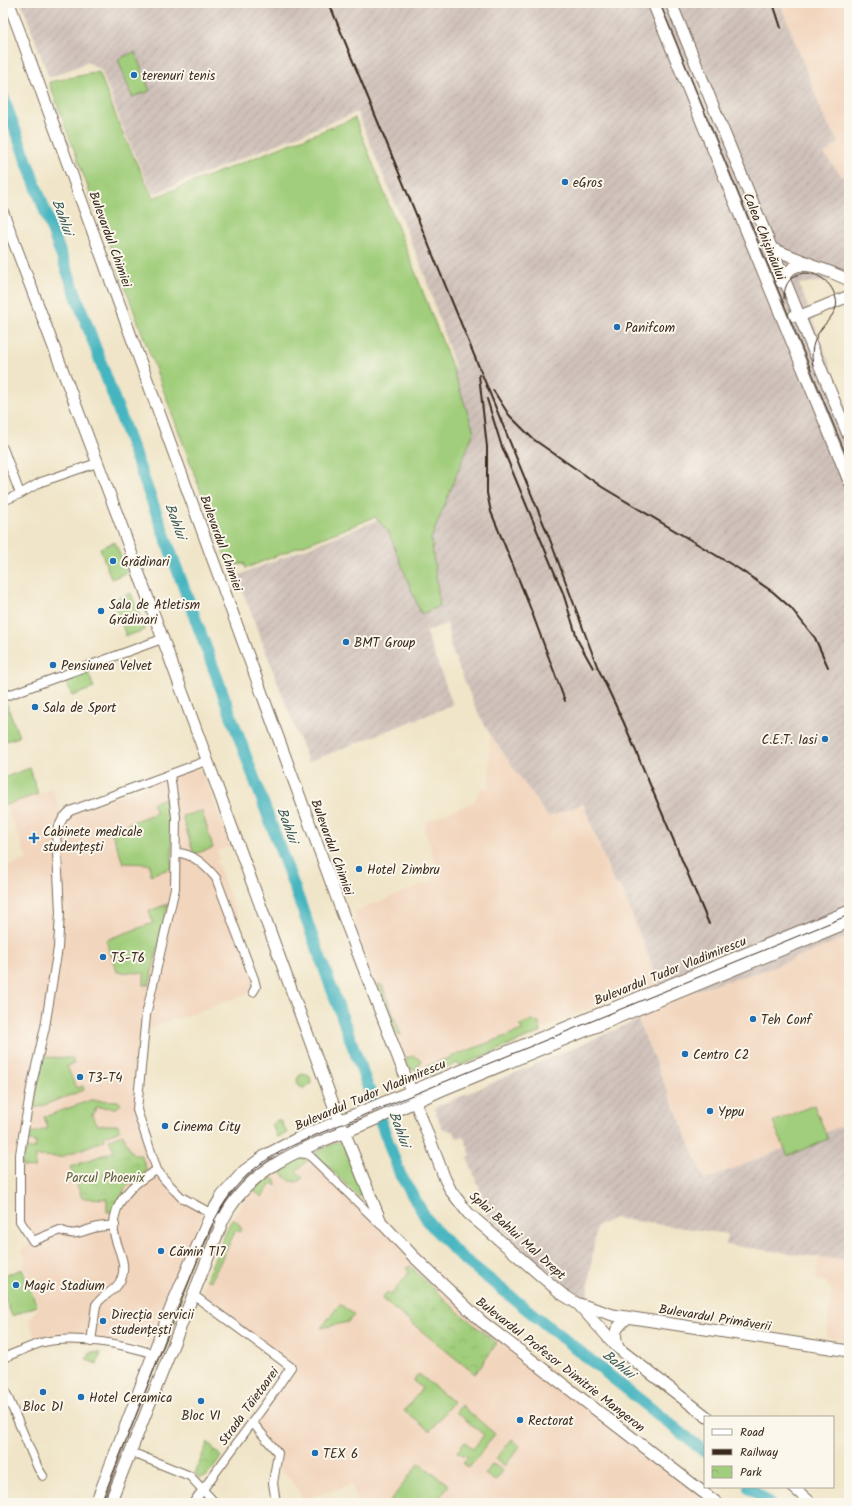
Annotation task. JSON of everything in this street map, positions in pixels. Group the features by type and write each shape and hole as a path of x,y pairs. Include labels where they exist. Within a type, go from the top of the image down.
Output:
{"main road":[{"name":"Bulevardul Chimiei","path":"9,3 360,961 398,1062 414,1096"},
{"name":"Calea Chișinăului","path":"653,3 849,481"},
{"name":"Calea Chișinăului","path":"671,3 849,437"},
{"path":"3,214 97,462 206,761"},
{"path":"773,249 849,280"},
{"path":"820,268 798,266 793,268 784,277 777,304 788,314 800,316 849,296"},
{"name":"Bulevardul Profesor Dimitrie Mangeron","path":"206,761 278,950 335,1109 373,1206 381,1222 393,1237 481,1321 716,1503"},
{"name":"Bulevardul Tudor Vladimirescu","path":"110,1503 192,1294 227,1210 245,1187 269,1166 294,1153 401,1109 414,1096 849,911"},
{"name":"Bulevardul Tudor Vladimirescu","path":"96,1503 172,1305 211,1214 236,1178 253,1163 275,1149 396,1097 414,1096 849,922"},
{"name":"Splai Bahlui Mal Drept","path":"414,1096 444,1180 468,1213 562,1294 578,1304 618,1348 706,1416"},
{"name":"Bulevardul Primăverii","path":"578,1304 600,1312 628,1317 849,1351"},
{"path":"618,1348 614,1336 615,1331 628,1317"},
{"path":"794,1488 811,1503"}],"street":[{"path":"3,448 20,494"},
{"path":"3,501 20,494 41,482 97,462"},
{"path":"3,697 162,639"},
{"path":"115,1225 98,1227 70,1234 60,1230 33,1240 20,1220 19,1176 22,1141 45,1027 58,948 60,912 55,850 56,832 58,824 70,811 206,761"},
{"path":"170,774 174,796 176,853 173,903 146,1015 137,1110 157,1170 172,1189 181,1197 223,1220"},
{"path":"176,853 189,855 209,869 216,878 254,979 256,987 254,992"},
{"path":"294,1153 307,1154 311,1157 393,1237"},
{"path":"91,1342 98,1301 108,1295 116,1287 123,1275 123,1263 114,1232 116,1213 127,1190 157,1170"},
{"name":"Strada Tăietoarei","path":"192,1294 290,1367 193,1503"},
{"path":"3,1358 43,1343 58,1340 122,1344 154,1354"},
{"path":"3,1386 38,1468 43,1476"},
{"path":"252,1422 278,1451 272,1483 276,1503"},
{"path":"138,1455 190,1476 215,1503"}],"shaded area":[{"path":"780,3 849,3 849,185 824,154 839,142 826,122"},
{"path":"780,3 826,122 839,142 824,154 849,185 849,278 799,284 849,415 849,936 769,969 665,999 621,887 614,883 583,804 548,817 490,734 476,709 451,648 447,623 426,632 453,705 308,762 237,576 380,519 342,425 455,367 424,273 357,112 153,194 125,133 101,70 88,62 49,78 22,4"},
{"path":"490,734 548,817 582,804 614,883 621,887 665,999 769,969 849,936 849,1123 705,1180 628,993 433,1074 434,1076 431,1077 410,1070 407,1066 354,925 356,911 434,880 437,867 424,829 427,821 474,802 481,788 489,787"},
{"path":"195,768 202,771 231,846 217,851 219,859 216,860 260,977 254,979 253,992 145,1030 137,1110 164,1179 205,1210 166,1302 169,1303 152,1346 58,1340 37,1345 29,1320 39,1306 24,1266 25,1257 22,1249 33,1240 20,1221 20,1155 3,1157 3,857 5,857 9,866 27,859 6,805 52,789 63,817"},
{"path":"638,1020 705,1180 849,1123 849,1261 726,1245 727,1234 614,1218 596,1227 587,1299 545,1270 485,1213 488,1210 467,1157 471,1155 463,1136 457,1138 454,1132 442,1128 434,1108"},
{"path":"303,1157 320,1166 508,1337 717,1503 356,1503 353,1484 308,1498 304,1501 290,1479 279,1469 278,1458 252,1422 290,1367 198,1298 224,1233 232,1218 252,1189 268,1175 272,1176 279,1171 278,1170"},
{"path":"819,1257 849,1261 849,1340 826,1337 832,1291 826,1282 816,1280"}],"green space":[{"name":"terenuri tenis","path":"135,52 150,91 132,97 118,59"},
{"path":"99,72 122,132 153,198 355,118 451,364 474,431 431,539 440,606 421,614 389,533 375,517 246,568 244,563 229,567 49,82"},
{"name":"Grădinari","path":"115,542 127,573 111,579 100,548"},
{"path":"131,593 145,630 126,636 113,600"},
{"path":"87,670 94,688 72,696 65,678"},
{"path":"6,702 19,737 3,742 3,703"},
{"path":"30,768 38,794 3,806 3,778"},
{"path":"170,796 172,822 172,868 150,875 150,864 123,863 111,830 156,813 152,803"},
{"path":"202,811 213,848 194,854 182,816"},
{"path":"168,904 149,985 144,985 144,973 117,972 106,940 153,923 149,911"},
{"path":"378,984 382,985 401,1035 396,1034"},
{"path":"532,1020 539,1023 541,1032 460,1066 458,1063 433,1074 434,1076 431,1077 426,1073 427,1066 522,1030 520,1025"},
{"path":"414,1056 421,1060 416,1071 410,1069 404,1058"},
{"path":"43,1057 72,1058 74,1064 67,1066 76,1088 83,1086 84,1090 36,1108 34,1104"},
{"path":"304,1074 309,1076 311,1081 309,1086 304,1088 299,1086 297,1081 299,1076"},
{"path":"91,1100 118,1101 121,1104 117,1108 97,1107 92,1115 98,1125 118,1125 120,1130 104,1136 105,1140 61,1157 36,1156 35,1168 22,1167 23,1153 26,1153 27,1149 35,1149 36,1142 28,1141 28,1135 48,1128 44,1117"},
{"path":"814,1105 828,1139 788,1156 773,1122"},
{"path":"277,1120 280,1120 287,1133 277,1137 272,1125"},
{"name":"Parcul Phoenix","path":"123,1134 130,1150 134,1155 141,1155 146,1168 145,1174 126,1187 114,1212 107,1212 107,1199 82,1198 70,1167 114,1151 109,1139"},
{"path":"336,1142 343,1143 362,1192 359,1197 318,1157 316,1152"},
{"path":"299,1157 308,1160 296,1171 303,1178 297,1182 290,1181 278,1170 279,1167"},
{"path":"268,1175 275,1180 276,1186 272,1183 262,1197 252,1189"},
{"path":"232,1218 238,1223 242,1230 240,1232 236,1230 211,1281 206,1279"},
{"path":"410,1266 457,1311 497,1343 475,1374 383,1300 382,1298 387,1292 391,1295 409,1272 406,1269"},
{"name":"Magic Stadium","path":"22,1269 37,1306 12,1316 3,1294 3,1276"},
{"path":"340,1304 354,1315 348,1322 321,1328"},
{"path":"91,1352 101,1353 97,1364 86,1360"},
{"path":"419,1374 453,1402 430,1431 404,1411 422,1388 413,1381"},
{"path":"461,1405 495,1434 469,1468 463,1464 468,1457 457,1452 465,1442 473,1449 484,1435 456,1412"},
{"path":"512,1439 520,1446 505,1466 496,1459"},
{"path":"208,1442 221,1457 207,1476 200,1478 195,1474"},
{"path":"419,1463 449,1485 435,1503 389,1503"},
{"path":"493,1464 503,1471 495,1481 485,1474"}],"waterway":[{"name":"Bahlui","path":"3,97 400,1174 429,1223 459,1255 704,1451"},
{"name":"Bahlui","path":"750,1488 769,1503"}],"tram line":[{"path":"660,3 849,462"},
{"path":"784,299 786,287 791,279 798,274 807,273 816,275 825,280 832,288 837,304 833,314 815,339 812,350 813,365"},
{"path":"101,1503 210,1229 220,1210 231,1194 254,1170 282,1151 318,1134 849,915"}],"railway":[{"path":"329,3 549,537 597,666 624,723 709,924"},
{"path":"773,3 781,28"},
{"path":"479,375 487,447 487,493 491,512 528,602 565,701"},
{"path":"493,390 509,415 533,439 602,487 739,569 773,592 791,608 815,638 828,667"},
{"path":"487,399 501,444 563,593 578,641 593,668"}],"place":[{"name":"terenuri tenis","path":"134,75"},
{"name":"eGros","path":"565,182"},
{"name":"Panifcom","path":"617,327"},
{"name":"Grădinari","path":"113,561"},
{"name":"Sala de Atletism Grădinari","path":"101,611"},
{"name":"BMT Group","path":"346,642"},
{"name":"Pensiunea Velvet","path":"53,665"},
{"name":"Sala de Sport","path":"35,707"},
{"name":"C.E.T. Iasi","path":"825,739"},
{"name":"Cabinete medicale studențești","path":"34,838"},
{"name":"Hotel Zimbru","path":"359,869"},
{"name":"T5-T6","path":"103,957"},
{"name":"Teh Conf","path":"753,1019"},
{"name":"Centro C2","path":"685,1054"},
{"name":"T3-T4","path":"80,1077"},
{"name":"Yppu","path":"710,1111"},
{"name":"Cinema City","path":"165,1126"},
{"name":"Cămin T17","path":"161,1251"},
{"name":"Magic Stadium","path":"16,1285"},
{"name":"Direcția servicii studențești","path":"103,1321"},
{"name":"Bloc D1","path":"43,1392"},
{"name":"Hotel Ceramica","path":"81,1397"},
{"name":"Bloc V1","path":"201,1401"},
{"name":"Rectorat","path":"520,1420"},
{"name":"TEX 6","path":"315,1453"}]}
